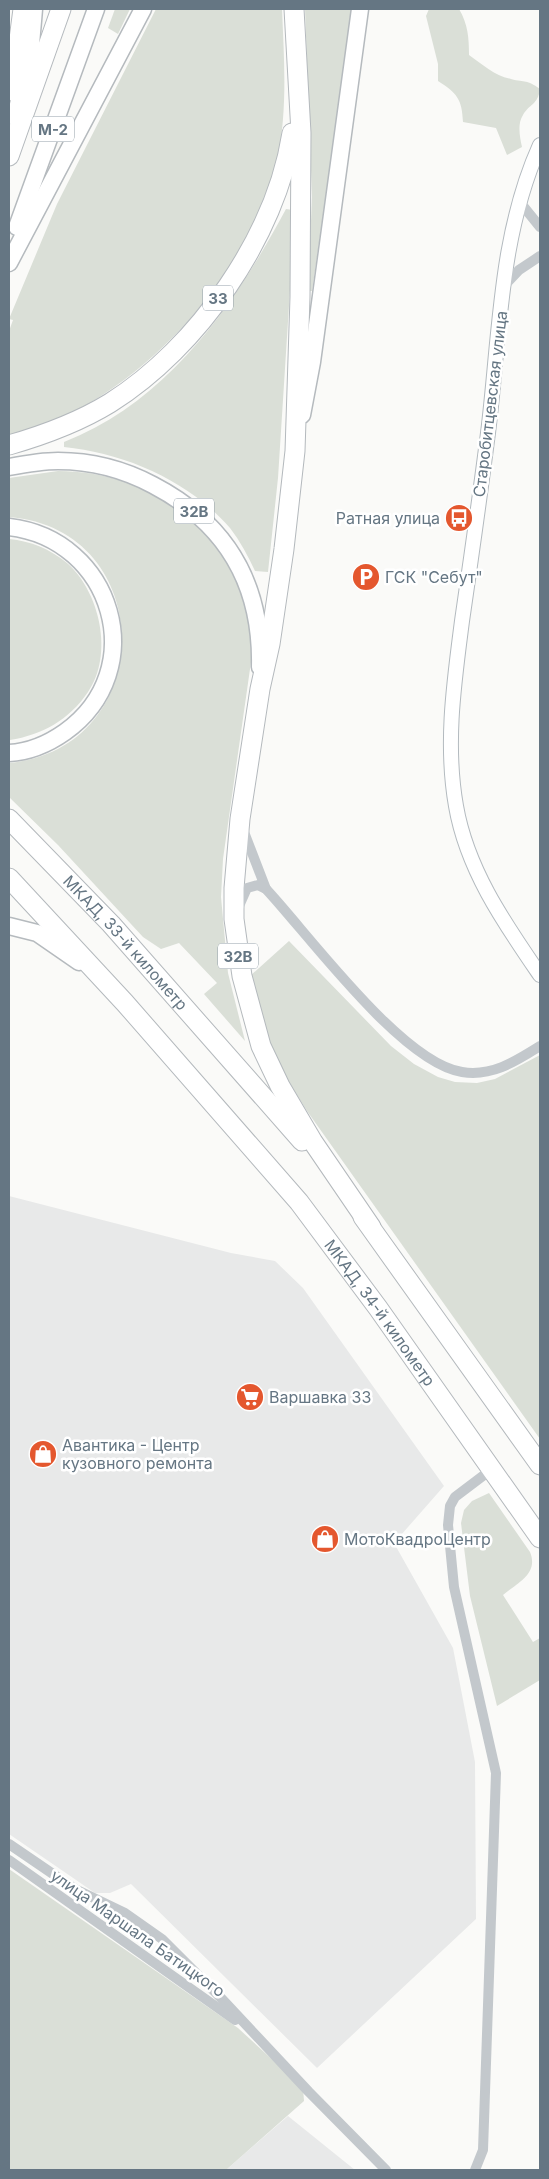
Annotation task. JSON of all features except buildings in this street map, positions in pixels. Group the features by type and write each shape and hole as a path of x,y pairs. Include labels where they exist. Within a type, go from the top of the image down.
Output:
{"highway":[{"path":"9,91 16,62 23,9"},
{"name":"М-2","path":"9,156 61,9"},
{"name":"33","path":"260,689 270,644 284,549 295,451 300,297 301,132 295,55 294,9"},
{"name":"33","path":"9,445 67,425 111,402 173,351 212,308 249,250 282,179 292,131 295,55"},
{"name":"32B","path":"260,689 240,819 234,888 234,919 242,976 261,1046 280,1086 313,1142 371,1227"},
{"name":"МКАД, 33-й километр","path":"9,819 110,924 240,1069 332,1176 371,1227"},
{"path":"9,878 125,1002"},
{"name":"МКАД, 34-й километр","path":"125,1002 299,1202 337,1252 540,1538"},
{"path":"371,1227 540,1465"}],"main road":[{"path":"9,137 30,56 34,9"},
{"name":"М-2","path":"9,248 96,9"},
{"path":"9,263 144,9"},
{"path":"295,451 312,362 360,9"},
{"name":"32B","path":"9,467 57,460 103,466 125,472 167,492 206,522 222,538 235,559 253,600 260,639 260,689"},
{"path":"9,527 27,529 48,536 68,549 84,564 97,580 106,601 113,642 108,678 99,696 87,712 55,739 37,747 9,753"},
{"path":"9,926 37,933 50,940 125,1002"}],"street":[{"path":"11,124 41,66"},
{"name":"Старобитцевская улица","path":"540,145 519,201 509,242 488,432 452,702 451,775 456,809 477,872 506,925 540,975"},
{"path":"519,201 540,227"},
{"path":"504,286 519,270 540,256"},
{"path":"240,819 248,846 266,889 350,985 408,1043 427,1058 444,1067 462,1072 481,1073 515,1062 540,1046"},
{"path":"234,919 247,888 258,885 266,889"},
{"path":"475,2170 484,2150 496,1773 454,1587 448,1525 450,1506 455,1497 492,1469"},
{"name":"улица Маршала Батицкого","path":"9,1844 75,1889 125,1913 162,1939 386,2170"},
{"name":"улица Маршала Батицкого","path":"9,1860 249,2030"}],"shaded area":[{"path":"115,9 130,9 118,34 108,28"},
{"path":"156,9 282,9 284,46 283,123 277,160 266,196 251,231 231,265 182,328 154,356 124,380 83,407 52,421 9,435 9,331 13,320 9,319 57,204"},
{"path":"305,9 353,9 312,291 308,291 312,197"},
{"path":"429,9 459,9 467,31 469,55 500,75 529,82 540,89 537,98 525,111 521,119 522,147 507,155 496,128 463,122 460,102 457,97 450,89 438,81 438,64 426,16"},
{"path":"286,209 293,210 293,243 278,478 268,572 255,571 244,549 230,528 214,511 176,483 133,463 87,450 64,447 64,442 102,424 136,402 167,375 195,346 245,280"},
{"path":"58,471 90,473 121,481 150,492 176,508 199,528 219,552 235,579 246,609 250,629 251,662 223,859 221,897 228,973 245,1041 204,994 217,983 179,943 161,949 143,937 58,845 9,797 9,763 59,749 94,720 115,682 122,639 115,596 94,558 58,530 9,517 9,478"},
{"path":"9,539 33,544 47,550 67,563 78,575 88,590 95,607 100,624 101,643 96,677 81,702 54,725 22,738 10,740"},
{"path":"289,941 391,1046 414,1064 438,1077 455,1082 477,1083 495,1079 540,1055 540,1439 307,1111 286,1077 268,1041 250,976"},
{"path":"9,1196 231,1253 275,1261 303,1288 444,1486 394,1543 453,1648 475,1762 476,1919 317,2068 131,1884 110,1893 95,1893 9,1834"},
{"path":"489,1493 530,1552 532,1560 532,1566 525,1577 503,1595 533,1642 540,1638 540,1680 497,1706 470,1596 461,1523 464,1510 472,1501"},
{"path":"9,1869 238,2028 303,2088 304,2101 226,2170 9,2170"},
{"path":"288,2116 355,2170 226,2170"}],"place":[{"name":"Ратная улица","path":"459,518"},
{"name":"ГСК \"Себут\"","path":"366,577"},
{"name":"Варшавка 33","path":"250,1397"},
{"name":"Авантика - Центр кузовного ремонта","path":"43,1454"},
{"name":"МотоКвадроЦентр","path":"325,1539"}]}
